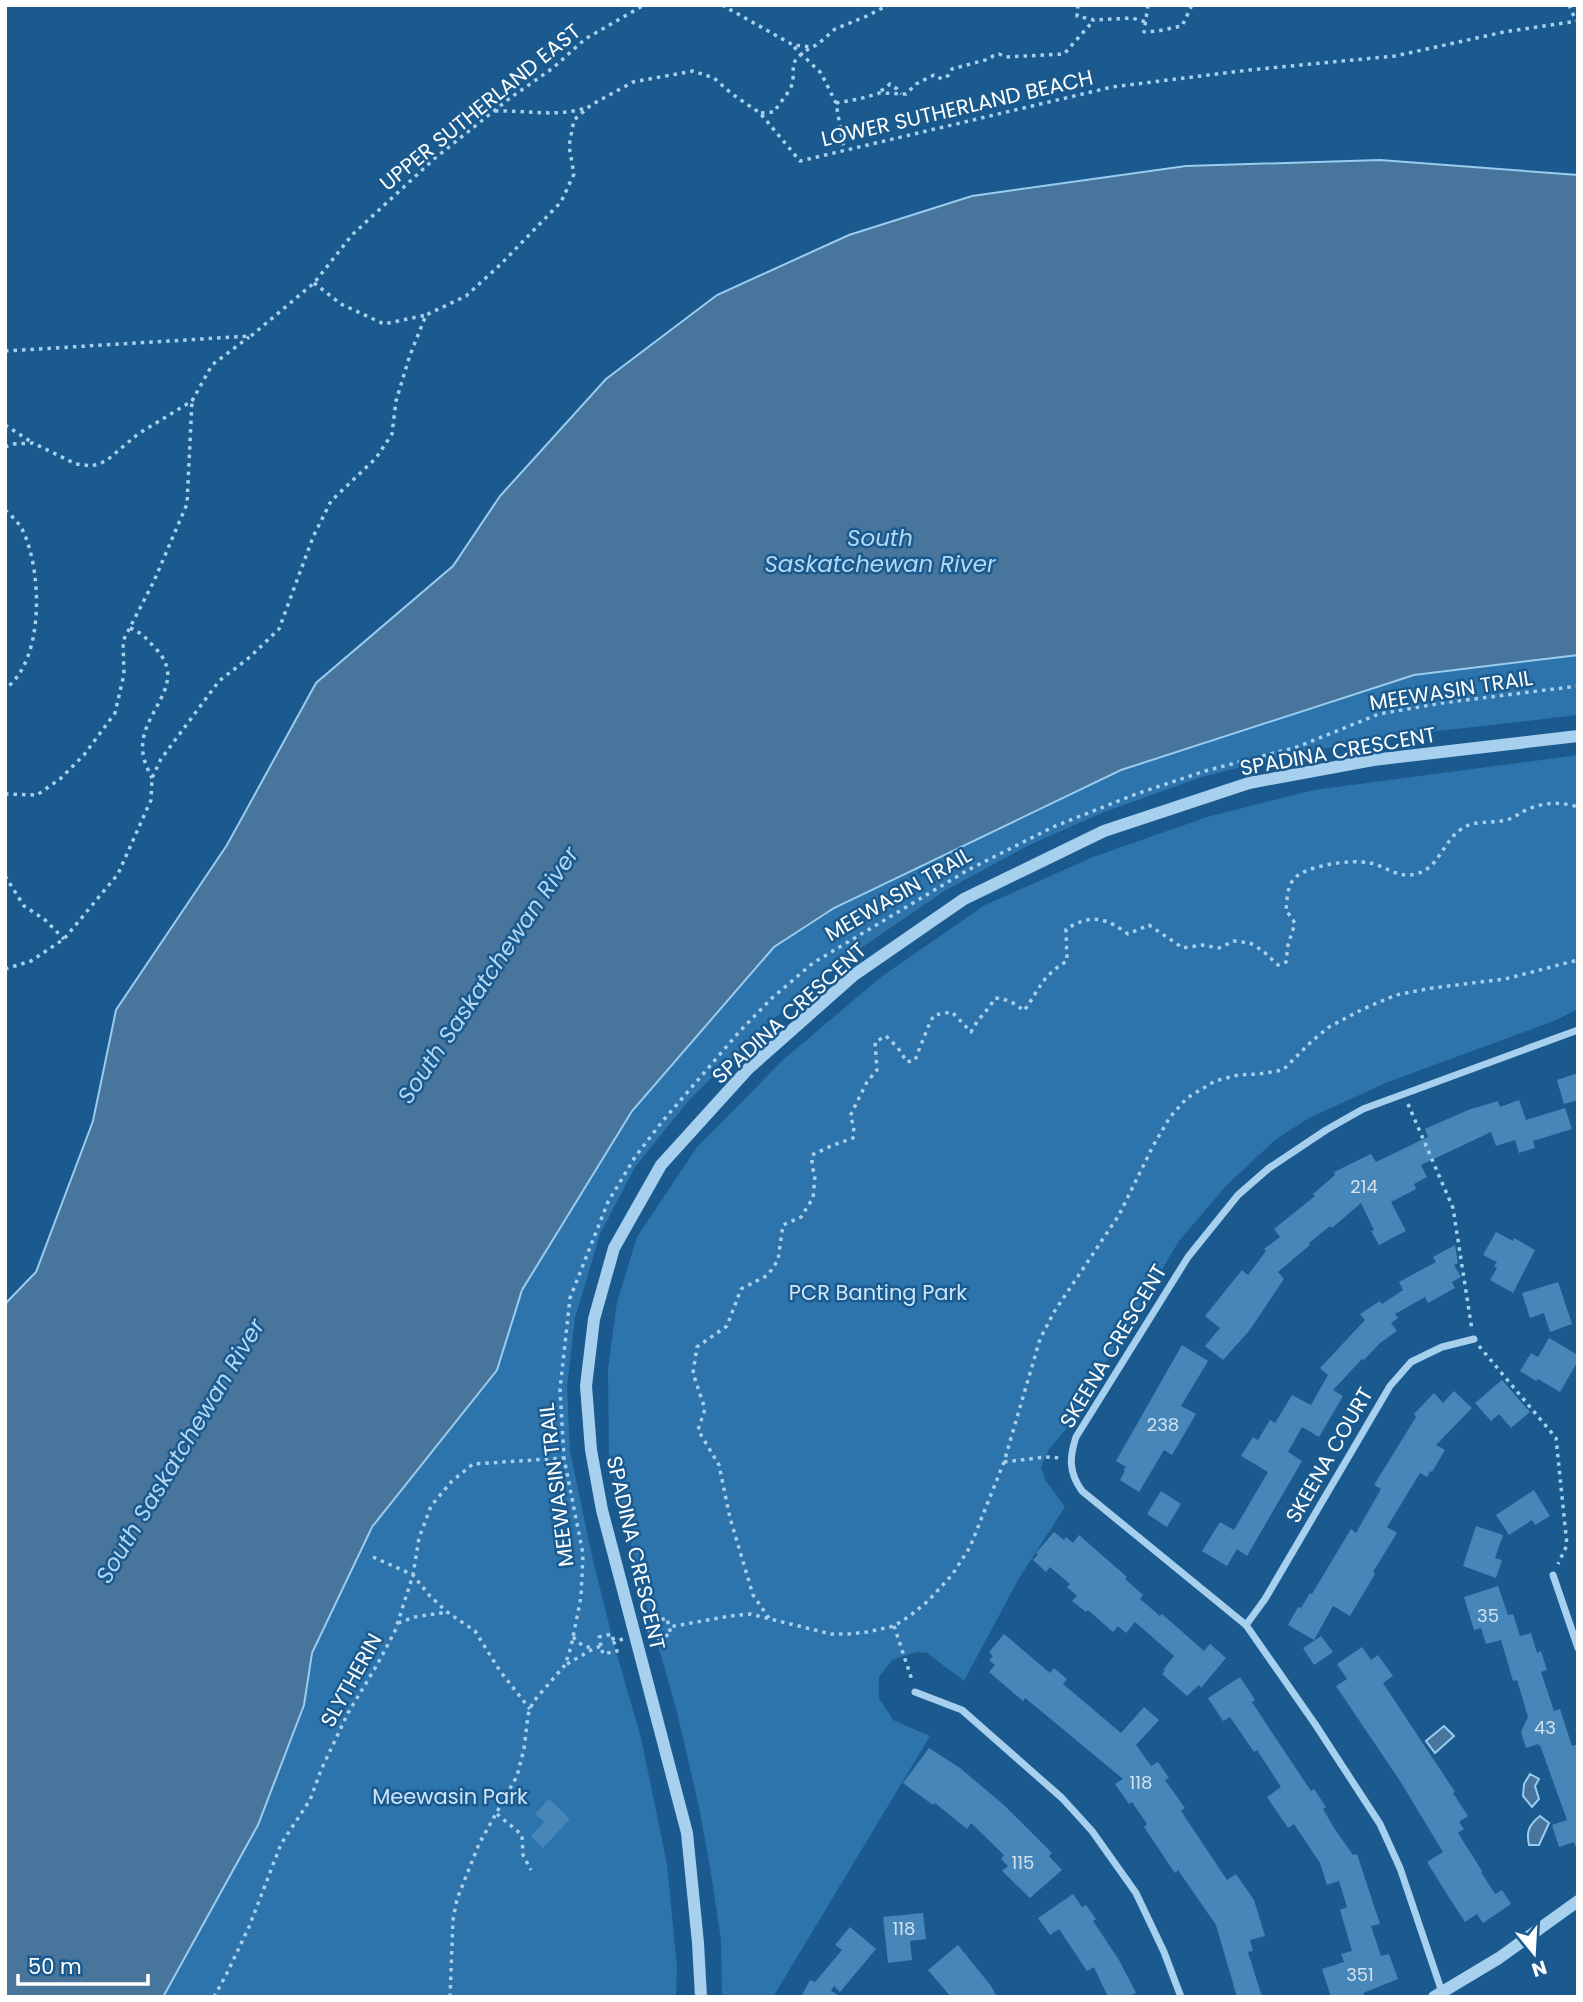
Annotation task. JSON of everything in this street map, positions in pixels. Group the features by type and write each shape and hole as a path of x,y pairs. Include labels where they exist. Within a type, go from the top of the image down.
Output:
{"street":[{"name":"SPADINA CRESCENT","path":"701,1997 687,1833 602,1510 591,1450 586,1386 594,1319 614,1248 661,1165 748,1069 854,975 964,899 1104,831 1249,783 1373,760 1578,736"},
{"name":"SKEENA CRESCENT","path":"1440,1995 1400,1868 1380,1824 1315,1724 1246,1625 1082,1490 1071,1471 1073,1448 1076,1437 1188,1257 1238,1195 1269,1167 1363,1109 1578,1030"},
{"name":"SKEENA COURT","path":"1246,1625 1265,1599 1390,1386 1410,1362 1442,1346 1474,1339"},
{"path":"1553,1576 1578,1648"},
{"path":"915,1692 962,1710 1062,1798 1092,1831 1136,1893 1164,1952 1181,1997"},
{"path":"1440,1995 1499,1958 1578,1901"}],"path":[{"name":"UPPER SUTHERLAND EAST","path":"192,401 212,365 314,283 352,235 434,159 493,111 553,68 585,39 644,5"},
{"path":"722,5 793,45 821,73 836,103 845,150"},
{"path":"760,113 774,112 791,87 793,63 801,54 817,45 835,29 888,5"},
{"path":"1078,5 1077,16 1094,20 1132,18 1146,22"},
{"path":"1148,5 1144,32 1182,26 1192,5"},
{"path":"1569,5 1577,21"},
{"path":"836,103 880,93 906,94 916,84 934,75 943,79 952,69 999,54 1006,57 1064,54 1094,20"},
{"name":"LOWER SUTHERLAND BEACH","path":"314,283 341,304 384,324 426,315 466,296 561,202 574,174 569,146 574,120 591,105 633,82 693,71 714,78 760,113 800,161 1112,87 1395,56 1504,32 1577,21"},
{"path":"793,45 812,47"},
{"path":"880,93 890,84 901,94"},
{"path":"493,111 558,113 576,111 591,105"},
{"path":"5,969 31,961 65,939 118,874 151,800 152,778 161,760 219,681 250,657 279,628 313,537 331,501 376,458 392,434 396,401 426,315"},
{"path":"5,351 251,336"},
{"path":"5,425 33,443 76,464 92,466 106,461 138,434 192,401"},
{"path":"5,794 37,795 60,779 85,755 115,713 124,674 123,642 187,504 192,401"},
{"path":"5,447 33,443"},
{"path":"5,510 22,528 29,545 37,605 30,651 21,669 5,689"},
{"path":"130,628 139,632 163,656 169,674 164,697 146,729 142,743 144,763 152,778"},
{"name":"MEEWASIN TRAIL","path":"450,1997 453,1920 457,1899 479,1844 522,1763 530,1709 539,1694 565,1665 581,1597 583,1554 564,1458 560,1389 570,1298 608,1202 635,1157 738,1032 813,962 968,870 1053,827 1136,794 1297,747 1379,714 1442,703 1578,686"},
{"path":"769,1618 753,1595 730,1518 719,1465 698,1430 705,1409 693,1373 697,1347 727,1326 741,1289 768,1275 778,1260 783,1225 801,1217 813,1198 816,1176 812,1155 853,1138 854,1126 850,1116 867,1082 877,1070 875,1042 886,1036 907,1062 915,1060 934,1015 951,1012 971,1032 995,998 1015,1003 1024,1012 1044,979 1052,970 1067,961 1066,929 1090,918 1111,922 1128,934 1149,925 1183,948 1202,945 1219,948 1234,941 1250,943 1264,951 1278,965 1286,962 1295,923 1286,910 1288,894 1293,879 1309,869 1360,861 1374,863 1392,873 1405,876 1418,874 1434,863 1460,830 1472,824 1504,821 1529,808 1546,804 1566,803 1578,807"},
{"path":"5,876 24,906 44,919 65,939"},
{"path":"669,1627 750,1615 831,1633 867,1632 894,1626 928,1601 952,1575 970,1547 1004,1462 1041,1339 1054,1312 1119,1215 1170,1117 1187,1098 1215,1081 1238,1075 1283,1070 1329,1027 1396,995 1505,979 1578,960"},
{"path":"1410,1108 1452,1208 1469,1307"},
{"path":"1493,1365 1556,1438 1567,1545 1553,1576"},
{"path":"1004,1462 1051,1457"},
{"name":"SLYTHERIN","path":"214,1997 249,1927 281,1844 310,1800 348,1713 398,1623 413,1575 419,1538 431,1506 452,1481 473,1464 564,1458"},
{"path":"373,1557 413,1575 447,1612 475,1631 500,1671 530,1709"},
{"path":"398,1623 415,1617 447,1612"},
{"path":"667,1618 671,1634 657,1639 655,1630 653,1622 667,1618"},
{"path":"894,1626 915,1692"},
{"path":"614,1642 655,1630"},
{"path":"612,1634 617,1651 603,1654 601,1646 598,1637 612,1634"},
{"path":"573,1637 583,1646 595,1648"},
{"path":"565,1665 601,1646"},
{"path":"497,1814 522,1835 523,1856 531,1870"}],"green space":[{"name":"Meewasin Park","path":"1578,635 1578,715 1412,734 1291,754 1202,777 1104,812 1027,846 946,890 852,954 759,1031 690,1099 635,1167 600,1234 575,1318 567,1386 570,1451 592,1556 641,1738 667,1864 677,1967 676,1997 144,1997 288,1671 592,1142 773,925 938,840 1362,674"},
{"name":"PCR Banting Park","path":"1578,755 1578,1009 1554,1021 1388,1082 1309,1118 1275,1140 1225,1187 1179,1241 1067,1428 1049,1449 1041,1467 1046,1481 1065,1507 1018,1580 964,1681 927,1653 916,1652 892,1660 879,1677 879,1698 893,1720 930,1736 773,1997 722,1997 721,1940 699,1807 677,1712 609,1457 608,1369 617,1302 637,1237 697,1147 784,1059 881,977 985,905 1093,857 1207,817 1314,790"}],"water":[{"name":"South Saskatchewan River","path":"1380,160 1578,175 1578,655 1414,675 1121,770 834,908 774,947 632,1111 522,1290 497,1370 372,1527 312,1653 304,1705 258,1825 163,1997 5,1997 5,1304 36,1272 93,1121 116,1010 227,845 316,683 453,566 500,496 606,379 717,295 849,235 972,196 1186,166"},
{"path":"1444,1726 1454,1736 1435,1753 1426,1741"},
{"path":"1530,1774 1539,1779 1535,1786 1539,1799 1532,1807 1523,1796 1524,1784"},
{"path":"1540,1816 1549,1823 1539,1845 1529,1845 1529,1829"}],"building":[{"path":"1578,1073 1578,1100 1564,1104 1557,1080"},
{"path":"1519,1100 1526,1120 1565,1108 1572,1129 1533,1141 1535,1148 1519,1153 1515,1140 1496,1146 1491,1132 1421,1165 1427,1177 1414,1184 1416,1189 1391,1202 1406,1231 1379,1245 1361,1203 1332,1228 1330,1226 1309,1243 1310,1245 1278,1272 1284,1279 1249,1331 1223,1360 1205,1346 1220,1328 1205,1316 1242,1270 1248,1275 1266,1251 1264,1249 1280,1237 1274,1229 1315,1196 1313,1194 1335,1175 1334,1172 1371,1154 1376,1162 1428,1137 1425,1129 1468,1110 1498,1101 1500,1107"},
{"path":"1496,1232 1535,1250 1513,1293 1490,1280 1497,1268 1494,1266 1497,1262 1483,1255"},
{"path":"1455,1245 1458,1263 1454,1265 1461,1277 1452,1282 1455,1288 1428,1303 1425,1297 1395,1314 1398,1318 1391,1323 1397,1331 1362,1359 1333,1390 1343,1396 1319,1437 1302,1427 1288,1452 1302,1461 1247,1556 1237,1549 1227,1566 1202,1551 1220,1522 1234,1530 1268,1472 1241,1456 1253,1437 1258,1440 1270,1420 1275,1423 1292,1395 1311,1405 1328,1375 1320,1368 1365,1320 1360,1314 1403,1290 1399,1282 1436,1262 1433,1257"},
{"path":"1558,1282 1572,1324 1550,1332 1544,1313 1530,1318 1522,1293"},
{"path":"1549,1338 1578,1355 1578,1361 1560,1392 1520,1371 1531,1353 1538,1357"},
{"path":"1182,1345 1208,1361 1181,1406 1196,1414 1172,1455 1164,1450 1139,1492 1120,1480 1126,1467 1116,1461"},
{"path":"1502,1380 1530,1412 1511,1428 1499,1414 1491,1421 1475,1403"},
{"path":"1454,1391 1472,1408 1436,1445 1445,1450 1432,1472 1430,1471 1427,1477 1420,1473 1387,1527 1397,1533 1350,1616 1333,1606 1314,1640 1288,1625 1298,1607 1301,1608 1310,1593 1312,1594 1351,1529 1356,1533 1381,1489 1374,1485 1416,1417 1414,1414 1434,1393 1443,1403"},
{"path":"1534,1490 1550,1516 1535,1525 1532,1520 1509,1535 1496,1515"},
{"path":"1161,1491 1181,1504 1167,1527 1147,1514"},
{"path":"1476,1526 1503,1535 1495,1558 1502,1560 1496,1578 1463,1566"},
{"path":"1054,1532 1073,1543 1079,1535 1127,1577 1125,1579 1143,1595 1140,1599 1160,1616 1162,1614 1204,1651 1210,1644 1226,1658 1201,1688 1199,1685 1187,1696 1162,1674 1174,1656 1135,1622 1126,1633 1118,1626 1113,1632 1088,1610 1086,1612 1072,1601 1077,1596 1067,1587 1070,1584 1050,1567 1046,1572 1033,1560"},
{"path":"1498,1586 1508,1615 1513,1614 1520,1636 1531,1633 1537,1653 1541,1651 1547,1670 1541,1672 1554,1711 1560,1709 1572,1746 1578,1744 1578,1845 1575,1846 1574,1842 1559,1847 1552,1825 1567,1820 1540,1745 1526,1748 1521,1732 1528,1717 1517,1680 1513,1681 1501,1640 1486,1644 1481,1628 1474,1630 1464,1597"},
{"path":"1004,1634 1050,1673 1054,1668 1067,1679 1063,1684 1121,1733 1144,1707 1159,1720 1136,1745 1151,1766 1158,1762 1169,1778 1165,1780 1185,1808 1181,1811 1227,1880 1236,1874 1254,1900 1265,1936 1250,1940 1253,1951 1248,1952 1262,1997 1237,1997 1216,1925 1178,1870 1175,1873 1144,1827 1147,1824 1132,1802 1129,1804 1115,1784 1123,1779 1025,1698 1023,1701 989,1672 995,1665 989,1660 993,1656 989,1652"},
{"path":"1321,1636 1333,1652 1314,1665 1303,1648"},
{"path":"1362,1647 1371,1660 1378,1655 1393,1676 1383,1683 1468,1816 1459,1822 1464,1829 1458,1833 1495,1894 1502,1890 1511,1904 1483,1923 1477,1914 1465,1922 1427,1862 1443,1852 1400,1781 1336,1686 1347,1679 1337,1664"},
{"path":"1240,1677 1267,1725 1311,1791 1314,1789 1326,1807 1323,1809 1334,1828 1353,1855 1357,1854 1380,1924 1371,1926 1381,1956 1389,1954 1398,1979 1363,1993 1365,1997 1331,1997 1322,1969 1344,1962 1341,1954 1352,1951 1340,1910 1347,1907 1339,1881 1327,1885 1320,1863 1294,1824 1288,1828 1267,1797 1281,1787 1257,1750 1254,1752 1230,1717 1223,1721 1208,1698"},
{"path":"929,1748 960,1768 1005,1806 1052,1853 1049,1856 1062,1870 1030,1898 1002,1871 1008,1866 1001,1859 1004,1855 971,1823 967,1829 935,1803 933,1805 903,1783"},
{"path":"549,1799 570,1819 543,1848 531,1836 544,1822 535,1814"},
{"path":"1073,1894 1082,1907 1086,1905 1096,1919 1093,1921 1119,1960 1136,1993 1127,1997 1108,1997 1094,1967 1087,1971 1059,1929 1050,1935 1038,1918"},
{"path":"923,1913 926,1939 910,1941 912,1960 888,1963 883,1917"},
{"path":"850,1927 876,1949 840,1992 834,1986 831,1991 842,1997 801,1997 810,1980 815,1982 842,1950 835,1945"},
{"path":"958,1945 997,1997 951,1997 928,1970"}]}
